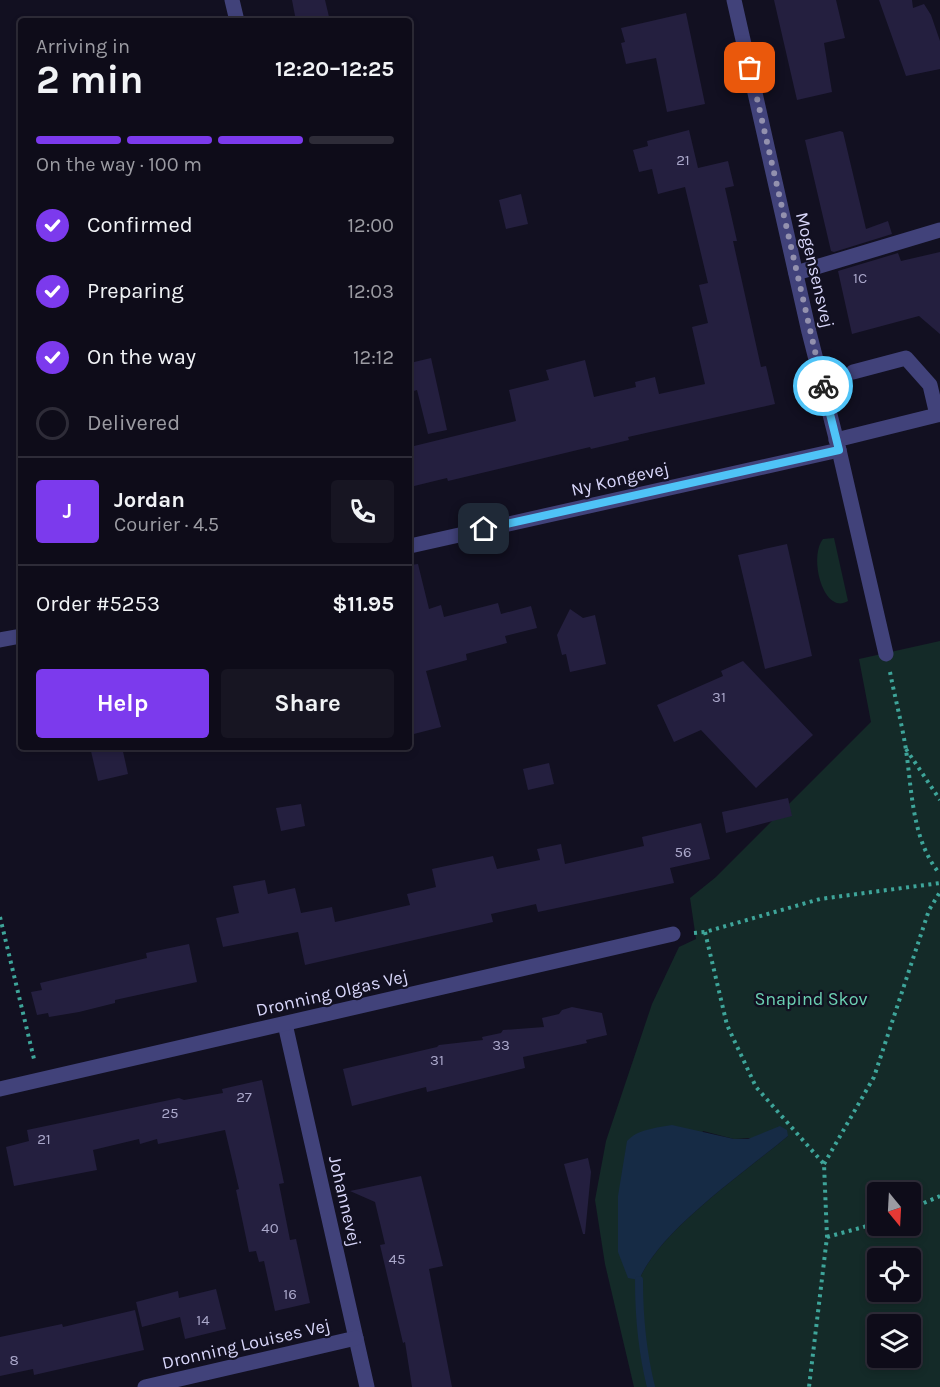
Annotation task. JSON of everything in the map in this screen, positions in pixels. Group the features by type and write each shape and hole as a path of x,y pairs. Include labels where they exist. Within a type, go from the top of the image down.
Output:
{"street":[{"path":"232,0 236,18"},
{"name":"Mogensensvej","path":"734,0 886,654"},
{"path":"796,273 940,230"},
{"name":"Ny Kongevej","path":"412,546 838,445 937,415 930,385 906,358 852,372"},
{"path":"0,640 18,637"},
{"name":"Dronning Olgas Vej","path":"0,1089 673,934"},
{"name":"Johannevej","path":"285,1024 367,1387"},
{"name":"Dronning Louises Vej","path":"146,1387 356,1338"}],"path":[{"path":"886,654 906,749 912,805 932,865 940,874"},
{"path":"906,749 940,800"},
{"path":"673,934 705,932 820,899 940,883"},
{"path":"809,1387 827,1237 824,1164 874,1077 929,910 940,892"},
{"path":"0,917 39,1080"},
{"path":"705,932 727,1024 756,1087 824,1164"},
{"path":"921,1204 940,1196"},
{"path":"827,1237 867,1226"}],"green space":[{"path":"834,538 848,601 839,603 832,600 821,583 817,559 823,539"},
{"name":"Snapind Skov","path":"940,641 940,1387 634,1387 605,1264 595,1200 606,1141 652,1004 679,947 696,939 690,898 716,877 871,722 859,659","holes":["703,1131 734,1139 788,1136 727,1184 684,1222 665,1241 639,1280"]}],"water":[{"path":"672,1125 734,1139 748,1139 780,1126 787,1130 788,1136 727,1184 684,1222 665,1241 639,1280 628,1278 618,1252 618,1196 627,1141 642,1131"}],"building":[{"path":"292,0 325,0 329,18 295,18"},
{"path":"774,0 836,0 845,38 824,43 832,92 797,100"},
{"path":"879,0 912,0 913,8 924,4 931,15 940,41 940,69 906,76"},
{"path":"686,13 705,104 667,112 656,58 626,64 621,43 625,42 621,28"},
{"path":"689,130 698,168 728,161 734,186 725,188 737,241 733,241 761,367 766,366 775,404 628,437 629,440 591,449 590,447 448,481 447,478 412,487 412,447 516,421 509,390 549,380 546,370 585,360 594,397 636,387 635,382 655,377 659,394 705,384 692,327 708,323 699,285 708,283 685,187 658,194 652,169 639,172 633,150 648,146 647,141"},
{"path":"843,132 866,229 888,221 892,234 834,252 831,251 805,140"},
{"path":"521,194 528,224 506,229 499,200"},
{"path":"940,252 940,334 919,316 852,334 838,271 898,253 901,261"},
{"path":"431,358 447,430 428,434 417,390 412,391 412,363"},
{"path":"787,544 812,656 765,669 738,555"},
{"path":"418,564 429,609 441,605 444,617 498,603 501,614 531,606 537,628 505,636 507,643 466,654 467,660 426,671 441,727 412,734 412,565"},
{"path":"570,609 583,618 595,615 606,664 570,672 566,654 562,655 557,635"},
{"path":"743,661 813,735 756,788 701,730 674,742 657,705 723,676 721,671"},
{"path":"91,750 123,750 128,774 98,781"},
{"path":"549,763 554,784 528,790 523,769"},
{"path":"788,798 792,816 726,833 722,812"},
{"path":"301,804 305,826 281,831 276,808"},
{"path":"701,823 710,859 670,868 674,883 538,912 536,904 491,914 493,922 305,965 298,932 223,947 216,918 239,913 233,886 265,880 268,894 295,888 301,913 332,907 335,922 410,905 407,894 436,887 432,869 493,856 497,869 540,860 537,849 561,844 565,864 644,846 642,837"},
{"path":"189,944 197,982 115,1000 115,1003 79,1012 49,1017 48,1013 37,1015 31,992 42,990 40,983 147,958 146,953"},
{"path":"572,1007 602,1013 607,1035 586,1040 587,1043 523,1057 525,1068 427,1092 426,1087 352,1106 343,1069 439,1045 483,1040 482,1037 501,1033 503,1030 544,1027 542,1018 559,1014 562,1010"},
{"path":"262,1080 284,1183 279,1184 290,1240 296,1239 310,1303 275,1311 264,1261 259,1262 256,1251 249,1252 236,1190 239,1189 225,1130 158,1144 157,1139 140,1144 139,1139 93,1150 97,1170 14,1186 6,1147 29,1141 27,1130 179,1098 184,1100 223,1093 222,1089"},
{"path":"588,1158 591,1172 585,1234 583,1234 564,1164"},
{"path":"421,1176 443,1266 429,1269 452,1387 412,1387 405,1342 403,1343 380,1245 385,1244 375,1202 350,1191"},
{"path":"216,1289 226,1329 185,1339 180,1317 142,1327 136,1302 178,1291 179,1298"},
{"path":"135,1310 144,1350 34,1375 33,1369 0,1376 0,1337 62,1324 63,1327"}],"waterway":[{"path":"639,1280 642,1334 651,1387"}],"way so far":[{"path":"750,68 823,386"}],"route":[{"path":"484,529 839,450 823,386"}]}
